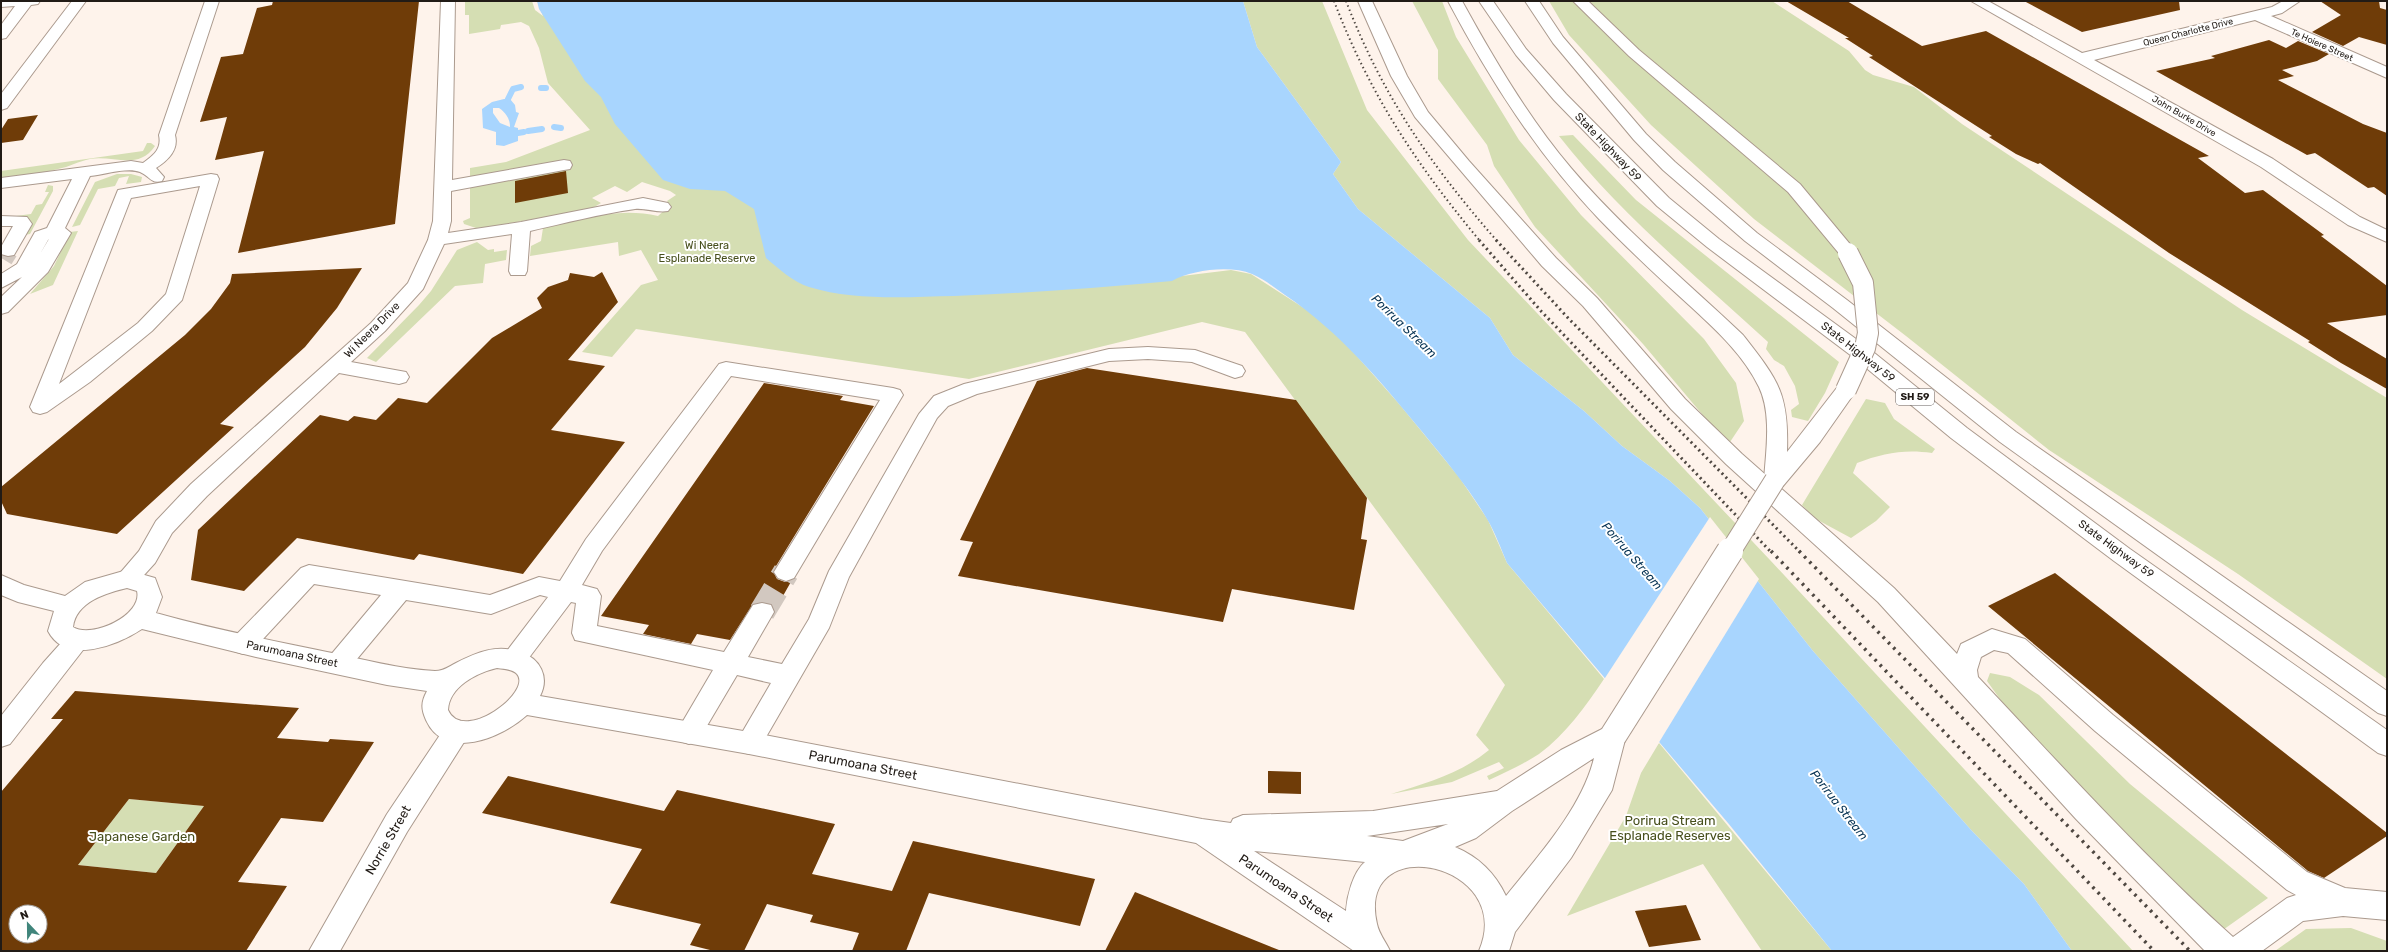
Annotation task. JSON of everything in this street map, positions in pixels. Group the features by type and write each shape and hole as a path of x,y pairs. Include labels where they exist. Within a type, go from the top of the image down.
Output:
{"main road":[{"path":"1,3 29,1"},
{"path":"3,30 29,1"},
{"path":"1,105 78,1"},
{"path":"146,168 165,152 169,141 167,135 212,1"},
{"name":"Wi Neera Drive","path":"127,579 147,556 164,527 199,490 378,327 416,285 437,240 442,221 448,1"},
{"path":"1365,1 1402,82 1421,114 1463,165 1549,262 1590,302 1678,404 1734,459 1886,595 2092,816 2192,919 2227,951"},
{"path":"1455,1 1500,81 1565,171 1622,232 1736,340 1751,359 1771,389 1776,422 1775,480"},
{"name":"State Highway 59","path":"1486,1 1521,52 1560,97 1663,202 1679,216 1860,352 1959,433 2122,555 2387,745"},
{"name":"SH 59","path":"1532,1 1558,40 1640,137 1669,166 1751,237 1840,304 2008,437 2387,705"},
{"path":"1497,944 1561,849 1602,782 1613,736 1775,480 1812,438 1846,390 1865,348 1868,333 1862,283 1848,253 1794,188 1634,53 1580,1"},
{"name":"John Burke Drive","path":"1978,1 2082,58 2285,174 2354,221 2387,237"},
{"name":"Queen Charlotte Drive","path":"2082,58 2257,16 2278,10 2292,1"},
{"name":"Te Hoiere Street","path":"2257,16 2387,73"},
{"path":"443,188 564,165"},
{"path":"1,183 131,166 146,168 157,176 152,189"},
{"path":"54,232 84,172"},
{"path":"212,179 175,296 145,327 83,377 40,407 124,194 152,189 212,179"},
{"path":"437,240 521,227 621,206 643,203 662,207"},
{"path":"1,221 17,220 21,221 22,224 4,258"},
{"path":"518,271 521,227"},
{"path":"1,282 24,267 41,236 54,232 62,233 41,268 1,308"},
{"path":"750,743 820,621 837,577 929,414 941,401 997,382 1109,355 1148,353 1195,356 1236,371"},
{"path":"335,366 398,377"},
{"path":"513,660 566,591 594,545 726,369 893,395 786,572"},
{"path":"244,644 309,574 491,605 539,586 589,596 584,633 788,676"},
{"path":"127,579 147,584 151,590 151,598 147,608 139,618 124,628 107,636 78,641 65,637 60,631 60,622 69,606 92,590 110,582 127,579"},
{"path":"1,584 18,593 69,606"},
{"path":"338,664 401,589"},
{"path":"689,733 762,612"},
{"name":"Parumoana Street","path":"139,618 244,644 338,664 426,682 447,682"},
{"path":"1966,681 1964,670 1970,651 1992,639 2016,646 2104,723 2297,881 2343,902"},
{"path":"1,736 52,670 78,641"},
{"path":"497,658 513,660 526,666 532,677 531,690 523,704 510,717 493,726 474,732 457,732 444,726 436,716 436,703 447,682 462,670 479,662 497,658"},
{"name":"Parumoana Street","path":"523,704 750,743 1202,832 1309,845 1370,849 1407,854 1438,854 1462,863 1473,871 1490,890 1496,902 1497,944"},
{"name":"Norrie Street","path":"324,951 397,823 457,732"},
{"path":"1373,948 1361,917 1364,890 1378,868 1466,829 1502,802 1570,758 1613,736"},
{"path":"1202,832 1280,824 1334,826 1376,823 1502,802"},
{"name":"Parumoana Street","path":"1202,832 1373,948"},
{"path":"2238,951 2297,908 2343,902 2387,906"}],"green space":[{"name":"Wi Neera Esplanade Reserve","path":"465,1 532,1 535,10 543,16 537,1 1182,276 1231,270 1251,274 1307,310 1340,337 1400,405 1459,477 1488,520 1507,563 1604,679 1582,710 1558,738 1539,754 1521,765 1489,780 1487,776 1504,768 1499,762 1452,782 1391,794 1430,782 1454,772 1489,750 1476,735 1505,685 1245,332 1202,322 969,379 636,329 612,357 582,352 641,285 658,280 641,250 619,256 618,242 530,256 531,246 541,241 543,228 571,221 614,213 658,216 670,205 667,201 676,195 670,191 642,182 627,192 615,186 592,198 601,203 591,209 488,227 476,228 464,224 463,221 470,218 470,168 506,162 590,130 548,83 539,48 529,26 521,22 501,25 500,29 469,34 469,15 465,15"},
{"path":"1243,1 1322,1 1367,110 1468,240 1770,560 2133,951 2072,951 2024,884 1972,831 1813,651 1700,508 1670,481 1622,446 1584,411 1513,355 1490,318 1358,209 1333,174 1341,162 1257,47"},
{"path":"1412,1 1442,1 1456,37 1519,140 1581,215 1704,339 1736,383 1744,421 1728,445 1643,344 1535,227 1494,166 1487,145 1438,79 1438,50"},
{"path":"1549,1 1772,1 1849,51 1865,70 1873,75 1914,87 1962,124 2242,310 2387,398 2387,679 2238,574 2049,450 1906,336 1754,219 1651,125 1569,35"},
{"path":"1573,135 1636,200 1839,362 1825,393 1808,421 1792,417 1791,410 1799,404 1795,386 1784,366 1774,360 1766,349 1768,342 1633,218 1582,164 1559,136"},
{"path":"147,143 151,143 155,146 148,154 133,160 99,158 90,159 51,171 1,178 1,171 143,151"},
{"path":"117,174 131,174 142,177 141,182 126,184 129,176 119,178 115,186 98,189 80,225 72,227 95,182"},
{"path":"48,185 53,186 53,191 30,234 24,235 30,223 1,218 31,214 36,205 42,204 49,192 45,192"},
{"path":"78,231 53,285 30,294 54,266 70,232"},
{"path":"477,242 488,250 494,249 494,252 507,250 506,260 485,264 483,283 455,286 376,362 367,358 431,291 457,250"},
{"path":"1866,399 1885,403 1894,419 1935,449 1932,453 1913,451 1885,454 1857,463 1853,473 1890,507 1876,521 1851,538 1814,518 1802,505"},
{"path":"1990,673 2010,677 2039,695 2130,784 2268,898 2220,932 2017,723 1987,681"},
{"name":"Porirua Stream Esplanade Reserves","path":"1659,743 1832,951 1762,951 1703,864 1567,916 1626,816 1641,773"},
{"name":"Japanese Garden","path":"129,799 204,806 156,873 78,865"},
{"path":"2351,928 2387,941 2387,951 2275,951 2306,929"}],"water":[{"name":"Porirua Stream","path":"537,1 1243,1 1257,47 1341,162 1333,174 1358,209 1490,318 1513,355 1584,411 1622,446 1670,481 1700,508 1813,651 1972,831 2024,884 2072,951 1832,951 1728,823 1507,563 1490,524 1473,496 1376,377 1324,325 1265,281 1243,271 1222,269 1190,274 1172,281 1145,284 954,296 899,297 844,294 803,285 766,258 754,209 725,191 690,189 663,180 615,124 601,97 585,81 539,9"},
{"path":"510,99 515,105 516,112 519,113 514,127 518,128 518,141 504,146 496,145 496,132 483,128 482,109 492,102","holes":["493,108 499,108 507,116 510,127 500,123 493,113"]}],"pier":[{"path":"1710,517 1759,579 1658,744 1603,681"}],"building":[{"path":"273,1 419,1 395,224 238,253 264,151 215,160 227,117 200,122 221,57 243,54 257,8 272,5"},
{"path":"1786,1 1847,1 1922,46 1986,31 2209,156 2198,158 2245,193 2263,190 2324,235 2321,236 2387,286 2387,315 2327,323 2387,359 2387,389 2341,363 2308,342 2310,341 2169,253 2040,163 2038,164 2016,154 1989,137 1992,136 1869,57 1873,56 1845,38 1849,38"},
{"path":"2024,1 2179,1 2180,10 2082,32"},
{"path":"2320,1 2379,1 2380,8 2387,10 2387,45 2359,37 2343,46 2312,32 2341,15"},
{"path":"2269,40 2286,48 2298,41 2329,54 2317,61 2282,70 2294,76 2278,80 2363,124 2387,133 2387,196 2374,187 2368,188 2315,153 2307,155 2156,71 2215,58 2211,56"},
{"path":"38,115 23,140 1,143 1,130 8,119"},
{"path":"566,171 568,193 515,203 515,181"},
{"path":"362,268 337,308 305,347 220,424 234,427 117,534 7,514 1,501 1,487 185,335 211,309 230,283 232,274"},
{"path":"602,272 618,302 568,360 605,366 551,430 625,442 523,574 419,554 414,560 297,538 244,591 191,580 198,530 320,415 348,421 354,416 376,420 398,398 427,403 492,338 542,308 537,298 548,287 568,280 570,273 594,277"},
{"path":"1087,368 1296,400 1367,498 1361,539 1367,540 1354,610 1232,589 1223,622 958,576 973,542 960,540 1037,381"},
{"path":"764,383 843,396 840,400 874,406 773,571 777,579 785,582 792,580 775,610 771,604 762,602 753,604 730,640 697,634 691,644 643,634 649,625 601,616"},
{"path":"2055,573 2387,833 2387,836 2324,878 2308,871 1988,606"},
{"path":"75,691 299,708 277,738 328,742 330,739 374,742 323,822 281,818 238,882 287,886 246,951 1,951 1,792 63,719 51,719","holes":["129,799 204,806 156,873 78,865"]},
{"path":"1268,771 1301,772 1301,794 1268,793"},
{"path":"508,776 664,811 677,790 835,824 812,874 892,891 913,841 1095,879 1080,926 929,893 906,951 852,951 859,933 810,922 813,915 767,904 744,951 714,951 690,945 701,924 610,903 642,849 482,813"},
{"path":"1135,892 1279,950 1279,951 1105,951"},
{"path":"1686,905 1701,940 1649,947 1635,911"}],"waterway":[{"path":"508,99 513,89 521,87"},
{"path":"541,88 546,88"},
{"path":"554,127 561,128"},
{"path":"528,131 542,129"},
{"path":"518,133 524,132"}],"tunnel":[{"path":"3,259 8,251"},
{"path":"762,612 786,572"}],"railway":[{"path":"1334,1 1363,67 1396,127 1435,184 1480,241"},
{"path":"1346,1 1360,36 1376,68 1392,99 1410,128 1450,185 1497,241"},
{"path":"1479,240 1541,311 1771,552"},
{"path":"1496,240 1569,319 1800,552"},
{"path":"1771,551 2154,951"},
{"path":"1799,551 2190,951"}]}
